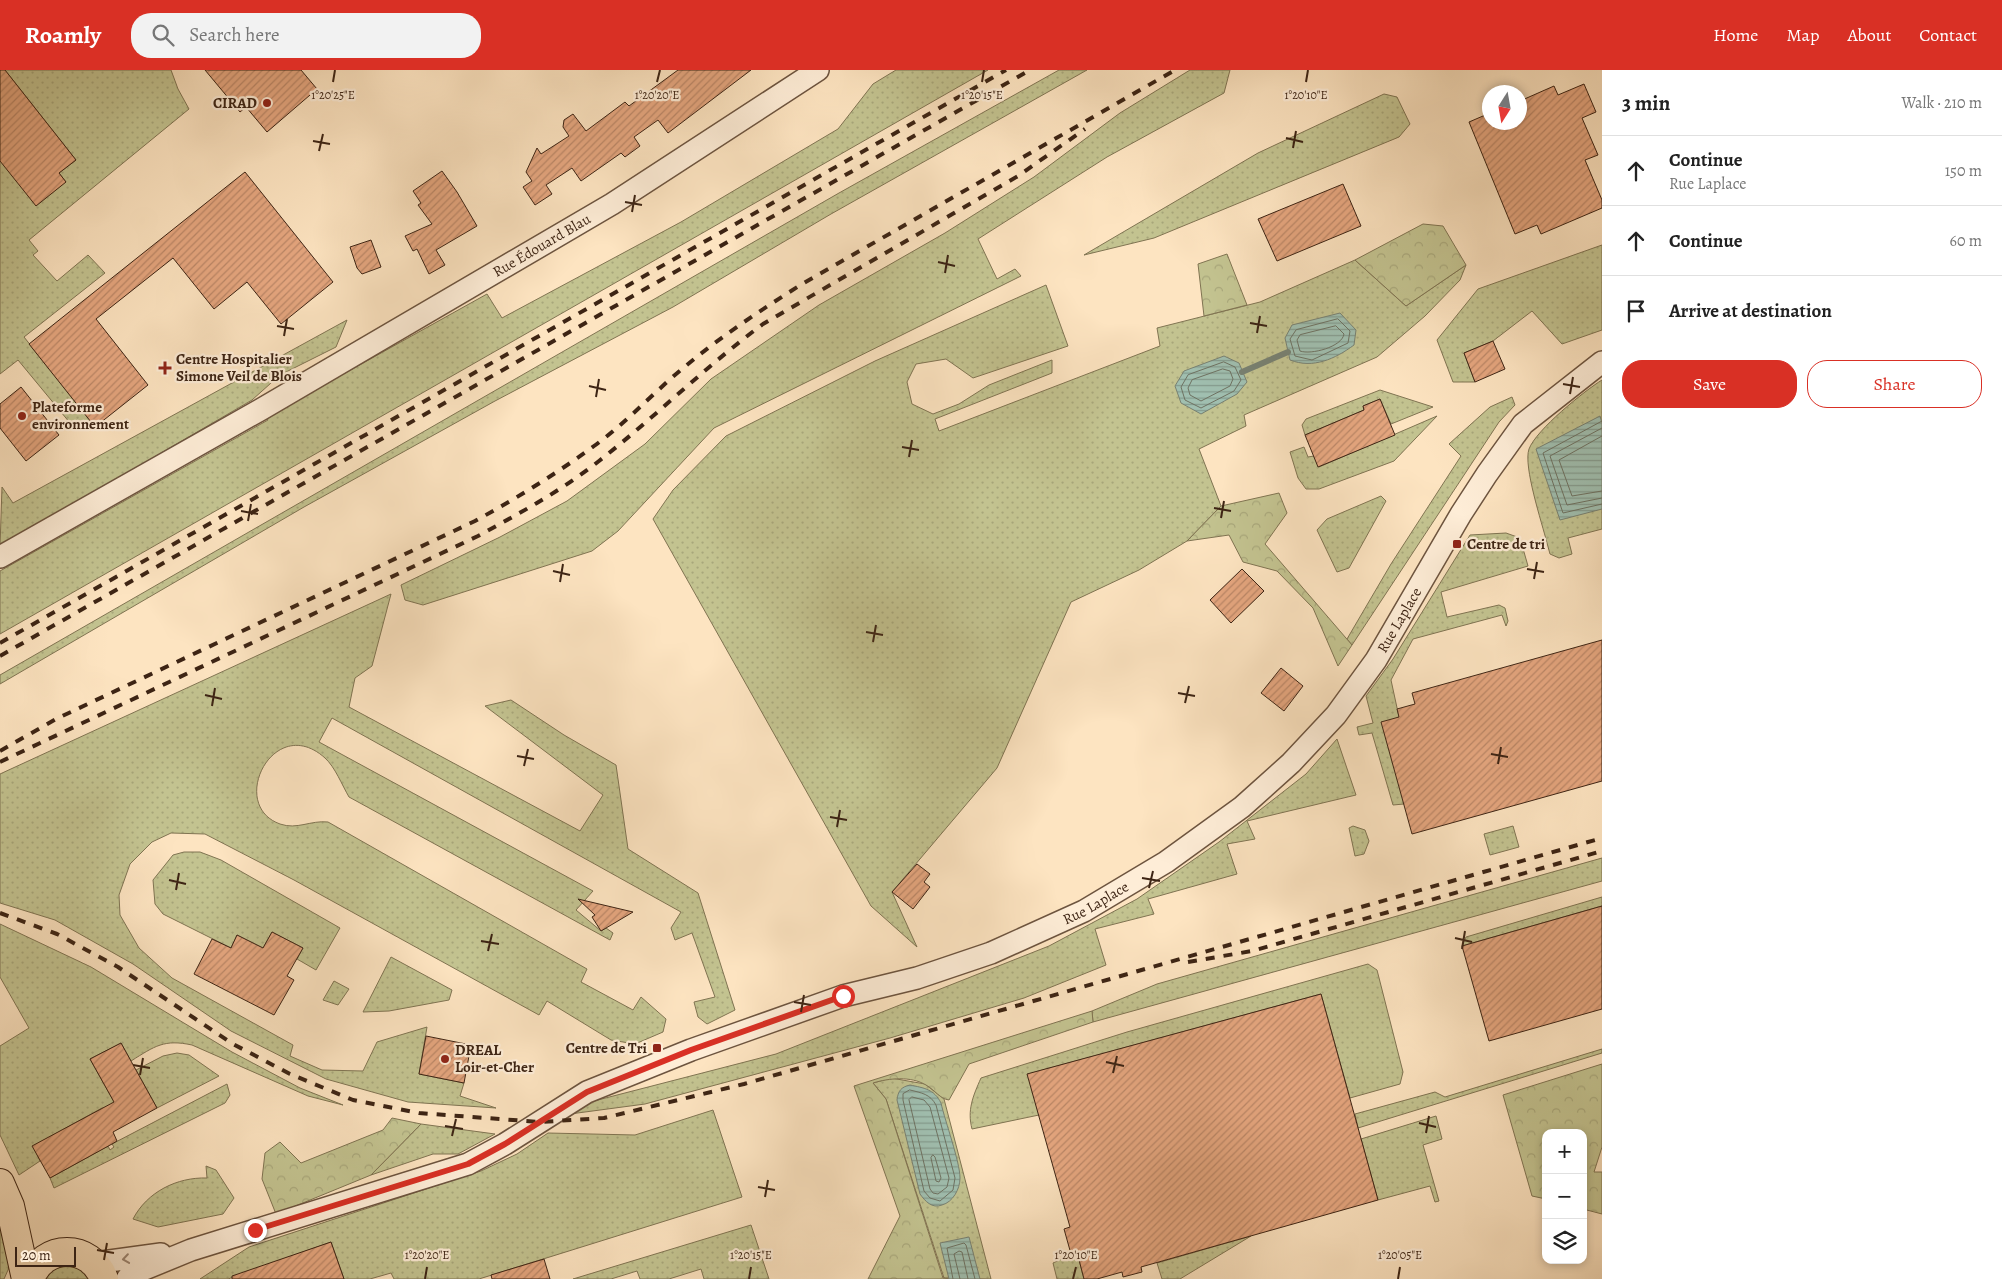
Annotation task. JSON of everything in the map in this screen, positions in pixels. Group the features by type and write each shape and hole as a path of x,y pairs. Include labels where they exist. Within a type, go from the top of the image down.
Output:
{"main road":[{"path":"0,1184 10,1206 28,1279"},
{"path":"28,1279 37,1265 47,1257 59,1252 72,1251 85,1255 100,1271"}],"street":[{"name":"Rue Édouard Blau","path":"0,557 260,410 612,204 818,70"},
{"name":"Rue Laplace","path":"191,1250 468,1164 498,1148 570,1101 605,1084 691,1050 843,996 917,978 992,953 1084,911 1166,862 1242,807 1291,763 1336,715 1376,660 1461,514 1523,424 1602,362"},
{"path":"100,1271 191,1250"},
{"path":"127,1279 130,1275 191,1250"}],"green space":[{"path":"5,70 171,70 178,89 189,109 29,240 38,251 33,255 57,281 88,255 105,273 24,337 91,421 75,429 18,360 0,374 0,161 66,182 59,173 76,160"},
{"path":"896,70 988,70 0,634 0,571 268,420 266,417 487,294 502,318 681,222 838,129 873,84"},
{"path":"1059,70 1087,70 831,214 673,307 495,401 304,507 0,684 0,675 839,193"},
{"path":"1190,70 1230,70 1224,93 1107,157 978,239 997,279 1015,269 1021,276 714,428 618,531 592,551 423,605 405,600 401,585 500,537 567,501 645,444 711,379 819,305 945,233 1034,177 1120,113"},
{"path":"1384,94 1397,97 1410,124 1399,137 1154,238 1084,255 1258,153"},
{"path":"1423,224 1443,226 1466,265 1406,306 1355,260"},
{"path":"1602,245 1602,330 1562,344 1532,311 1493,341 1464,353 1475,382 1453,382 1437,340 1478,289"},
{"path":"1227,254 1247,305 1204,316 1198,264"},
{"path":"1355,260 1406,306 1466,265 1460,280 1425,316 1377,357 1244,415 1246,426 1199,449 1221,506 1187,541 1139,570 1071,602 997,768 892,892 917,947 871,906 653,519 673,490 726,436 875,361 1046,285 1068,346 973,378 946,359 916,364 907,382 912,404 933,414 959,404 989,385 1052,360 1052,373 935,419 939,431 1160,346 1157,328 1260,302"},
{"path":"347,320 336,347 280,375 252,400 0,547 2,487 13,503"},
{"path":"1602,380 1602,529 1568,538 1572,554 1559,558 1550,554 1531,481 1529,449 1533,441 1550,422"},
{"path":"1380,390 1433,407 1391,424 1380,399 1363,406 1364,410 1305,435 1302,425 1306,419"},
{"path":"1512,397 1515,405 1499,422 1352,645 1347,639 1391,564 1461,456 1449,444 1490,407"},
{"path":"1437,416 1394,461 1319,489 1306,489 1298,478 1290,452 1304,447 1308,457 1314,456 1319,467"},
{"path":"1279,493 1287,513 1265,544 1352,645 1338,666 1313,608 1277,571 1243,562 1229,535 1187,541 1221,506"},
{"path":"1381,496 1386,501 1349,568 1337,572 1317,530 1327,519"},
{"path":"1506,533 1520,538 1528,566 1441,592 1447,617 1499,605 1505,608 1508,621 1506,626 1502,615 1413,639 1391,680 1399,717 1404,804 1393,805 1372,733 1359,735 1357,727 1373,723 1366,696 1393,659 1470,535"},
{"path":"391,594 372,666 355,678 349,707 580,831 603,795 485,706 511,700 564,735 616,765 628,849 698,893 735,1010 707,1024 698,1017 694,1002 715,997 692,933 675,940 671,928 681,912 332,718 319,742 593,891 576,910 601,931 606,928 613,933 610,940 349,797 329,762 306,747 289,746 274,754 264,767 258,783 258,799 265,814 286,826 328,822 587,969 581,982 633,1010 641,997 666,1019 663,1032 635,1044 611,1040 547,1001 539,1015 294,880 205,834 171,833 152,842 130,864 119,895 120,915 139,948 172,978 293,1045 290,1056 322,1070 363,1071 377,1042 427,1027 419,1074 464,1083 460,1096 496,1108 408,1102 326,1079 231,1031 133,964 55,920 0,903 0,774"},
{"path":"1337,739 1356,795 1247,821 1255,839 1227,844 1237,874 1148,899 1154,914 1095,929 1106,965 1024,998 890,1038 645,1104 570,1114 590,1102 776,1054 1049,946 1137,899 1219,842 1306,774"},
{"path":"1353,826 1365,830 1369,841 1364,854 1355,856 1349,828"},
{"path":"1513,826 1519,847 1490,855 1484,834"},
{"path":"184,852 200,852 221,860 340,928 316,970 297,959 303,948 272,932 263,948 237,935 231,948 163,914 155,904 153,880 173,855"},
{"path":"1602,858 1602,881 1093,1022 1092,1011 1157,984"},
{"path":"1602,897 1602,906 1462,946 1466,937"},
{"path":"0,924 91,967 232,1052 300,1088 343,1105 308,1096 192,1045 167,1043 147,1051 131,1061 121,1043 90,1059 118,1109 102,1108 33,1146 40,1161 19,1175 0,1135 0,1046 29,1028 0,977"},
{"path":"391,957 452,990 449,1000 389,1011 363,1012"},
{"path":"1368,964 1377,970 1403,1072 1400,1084 1350,1098 1321,994 1028,1074 1039,1115 972,1129 970,1116 973,1097 981,1078 1127,1032"},
{"path":"334,981 349,989 338,1005 323,1000"},
{"path":"1092,1011 1093,1022 969,1064 949,1100 943,1098 926,1085 914,1080 893,1079 873,1083 886,1099 943,1278 951,1279 868,1279 900,1216 854,1086"},
{"path":"1602,1049 1602,1053 1358,1128 1355,1114 1435,1092 1445,1097"},
{"path":"177,1053 189,1055 219,1076 157,1108 136,1070 163,1056"},
{"path":"1602,1064 1602,1147 1594,1172 1602,1172 1602,1214 1587,1210 1587,1129 1542,1129 1542,1198 1532,1196 1503,1095"},
{"path":"891,1078 925,1084 944,1099 991,1279 944,1278 886,1099 873,1083"},
{"path":"227,1084 230,1095 225,1103 54,1188 50,1178 108,1146 110,1150 114,1147 112,1144"},
{"path":"713,1110 742,1197 479,1279 394,1279 391,1273 370,1279 344,1279 331,1242 228,1279 200,1279 249,1247 481,1171 517,1154 548,1133 635,1135"},
{"path":"1436,1116 1442,1139 1423,1145 1439,1201 1435,1202 1430,1186 1378,1200 1361,1139"},
{"path":"392,1118 421,1124 371,1175 276,1214 262,1179 265,1153 280,1142 301,1163 383,1130"},
{"path":"421,1124 495,1134 458,1154 433,1154 371,1175"},
{"path":"206,1166 216,1170 234,1198 223,1214 158,1227 133,1219 146,1201 164,1188 185,1180 207,1178"},
{"path":"0,1204 12,1261 4,1279 0,1279"},
{"path":"751,1225 769,1279 704,1279 701,1269 669,1279 640,1279 637,1271 611,1279 573,1279"},
{"path":"1251,1236 1180,1279 1162,1279 1157,1263"},
{"path":"1077,1252 1084,1279 1057,1279 1053,1263"},
{"path":"65,1260 95,1279 36,1279"}],"water":[{"path":"1340,313 1356,330 1354,345 1339,355 1324,361 1299,363 1290,360 1285,338 1292,325"},
{"path":"1224,356 1239,363 1247,382 1237,394 1201,414 1181,403 1175,386 1184,371"},
{"path":"1600,416 1602,423 1602,509 1560,520 1536,449"},
{"path":"910,1085 928,1090 938,1098 958,1162 960,1182 957,1191 953,1198 938,1206 929,1204 920,1194 897,1100 900,1090"},
{"path":"969,1237 980,1279 949,1279 940,1243"}],"building":[{"path":"0,70 5,70 76,160 59,173 66,182 36,206 0,161"},
{"name":"CIRAD","path":"205,70 301,70 317,89 267,132 246,107 240,112"},
{"path":"678,70 751,70 668,133 658,120 634,137 640,146 625,157 621,153 581,181 572,168 546,185 552,194 535,205 523,187 532,181 526,172 537,148 541,154 569,136 563,127 564,120 573,114 586,131 625,102 629,106"},
{"path":"1584,84 1596,112 1582,118 1598,155 1585,160 1602,200 1602,208 1541,234 1537,225 1515,234 1469,122 1482,116 1482,130 1527,130 1527,98 1554,86 1558,95"},
{"path":"442,171 477,226 436,250 445,265 429,274 417,249 413,251 405,236 432,224 418,205 421,203 413,191"},
{"path":"245,172 333,282 281,324 247,282 214,309 173,258 96,319 148,385 95,427 29,344"},
{"path":"1343,184 1361,226 1277,261 1258,219"},
{"path":"371,240 381,267 362,274 357,268 350,247"},
{"path":"1493,341 1505,369 1475,382 1464,353"},
{"name":"Plateforme environnement","path":"21,387 59,435 26,461 0,428 0,404"},
{"path":"1380,399 1395,435 1318,467 1305,435 1364,410 1363,406"},
{"path":"1242,569 1264,591 1231,623 1210,600"},
{"path":"1602,640 1602,781 1412,834 1381,722 1399,717 1397,709 1415,704 1412,693"},
{"path":"1281,668 1303,686 1284,711 1261,693"},
{"path":"917,864 930,874 924,882 930,887 913,909 892,892"},
{"path":"578,899 633,912 601,931 592,917 595,915"},
{"path":"1602,906 1602,1009 1489,1041 1462,946"},
{"path":"272,932 303,948 287,976 294,980 274,1015 194,974 212,939 231,948 237,935 263,948"},
{"path":"1321,994 1378,1200 1141,1267 1142,1272 1123,1277 1122,1272 1097,1279 1084,1279 1077,1252 1071,1254 1064,1229 1070,1227 1027,1074"},
{"name":"DREAL Loir-et-Cher","path":"426,1036 471,1045 464,1083 419,1074"},
{"path":"121,1043 157,1108 113,1132 117,1141 50,1178 32,1146 114,1102 90,1059"},
{"path":"331,1242 344,1279 232,1279 232,1276"},
{"path":"544,1259 550,1279 492,1279 491,1275"}],"waterway":[{"path":"1242,372 1288,352"}],"railway":[{"path":"0,643 1006,70"},
{"path":"0,656 1030,70"},
{"path":"0,751 56,719 475,521 506,504 594,446 617,428 696,357 741,324 802,284 1175,70"},
{"path":"0,762 478,536 525,510 555,492 599,461 721,357 763,324 1018,176 1085,129"},
{"path":"0,913 57,934 118,967 233,1044 290,1074 353,1100 419,1113 540,1122 604,1118 744,1084 1602,838"},
{"path":"1188,962 1252,951 1602,851"}],"place":[{"name":"CIRAD","path":"267,103"},
{"name":"Centre Hospitalier Simone Veil de Blois","path":"165,368"},
{"name":"Plateforme environnement","path":"22,416"},
{"name":"Centre de tri","path":"1457,544"},
{"name":"Centre de Tri","path":"657,1048"},
{"name":"DREAL Loir-et-Cher","path":"445,1059"}],"route":[{"path":"255,1230 468,1164 505,1144 570,1101 587,1092 691,1050 843,996"}]}
